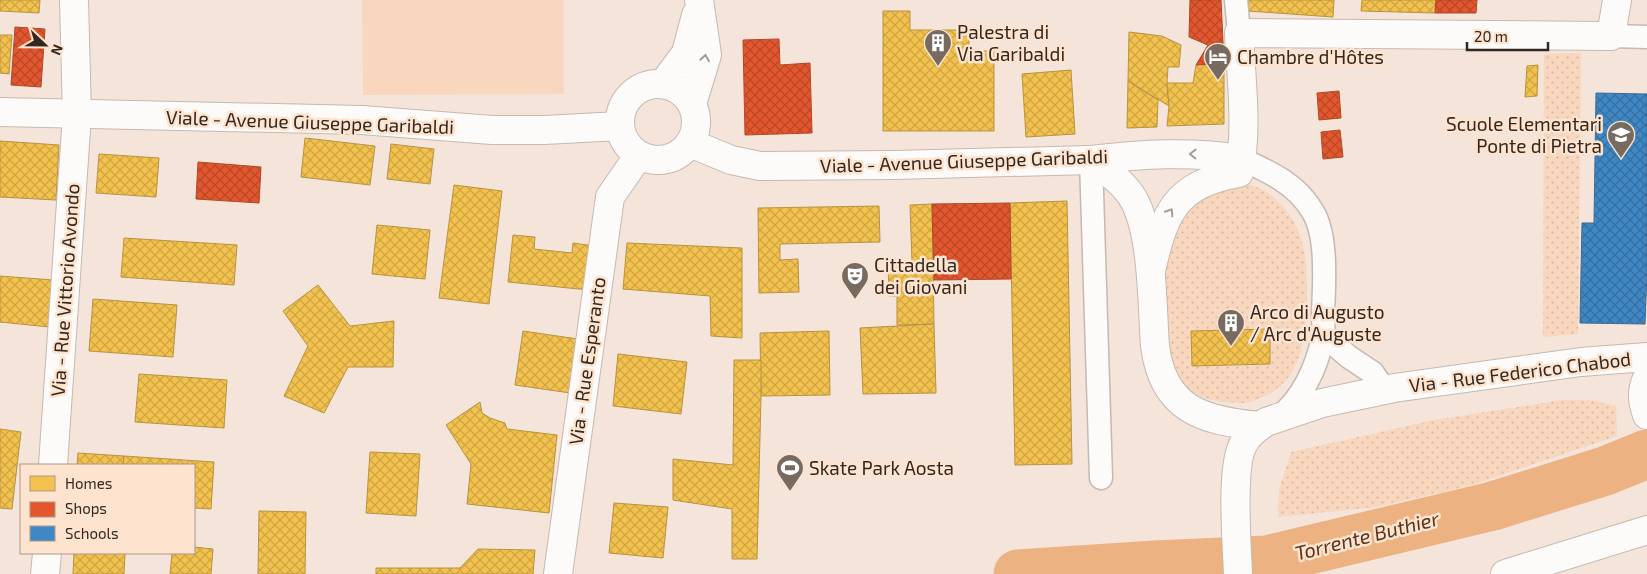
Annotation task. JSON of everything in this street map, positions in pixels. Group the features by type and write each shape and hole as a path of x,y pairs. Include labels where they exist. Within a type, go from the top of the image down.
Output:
{"street":[{"name":"Via - Rue Vittorio Avondo","path":"53,464 77,114 74,0"},
{"path":"1150,275 1158,241 1171,209 1201,183 1239,173 1242,158 1243,122 1236,0"},
{"path":"1611,36 1617,0"},
{"path":"663,84 686,54 699,2"},
{"path":"692,104 707,55 699,2"},
{"path":"1239,32 1647,36"},
{"path":"663,84 680,91 692,104 696,118 695,131 690,144 683,151 667,160 648,159 639,155 626,143 620,126 621,112 627,100 637,90 650,85 663,84"},
{"name":"Viale - Avenue Giuseppe Garibaldi","path":"0,112 352,120 492,130 544,130 620,126"},
{"name":"Viale - Avenue Giuseppe Garibaldi","path":"690,144 731,160 760,166 1091,160 1174,153 1213,154 1242,158"},
{"name":"Via - Rue Esperanto","path":"558,574 610,197 639,155"},
{"path":"1238,574 1236,479 1238,457 1244,443 1268,422 1291,406 1313,370 1324,335 1325,275 1320,232 1314,213 1304,198 1278,176 1242,158"},
{"path":"1091,160 1116,178 1135,201 1146,233 1157,364 1171,392 1177,399 1194,411 1222,422 1268,422"},
{"path":"1091,160 1101,478"},
{"name":"Via - Rue Federico Chabod","path":"1324,335 1348,356 1372,373 1381,385 1394,388"},
{"name":"Via - Rue Federico Chabod","path":"1268,422 1322,404 1394,388 1581,362 1647,357"},
{"path":"1505,574 1647,530"},
{"path":"45,574 47,554"}],"shaded area":[{"path":"362,0 564,0 564,94 363,95"},
{"path":"1581,53 1578,334 1543,337 1544,54"},
{"path":"1243,183 1259,188 1271,195 1285,209 1295,224 1304,250 1307,298 1304,339 1301,352 1290,376 1281,386 1269,394 1251,402 1237,403 1222,402 1198,396 1186,389 1178,378 1172,360 1168,337 1165,264 1171,231 1191,203 1209,193"},
{"path":"1563,400 1590,400 1616,406 1617,436 1469,486 1376,507 1278,517 1279,490 1291,452 1434,420"}],"building: Homes":[{"path":"0,0 40,0 39,13 0,11"},
{"path":"1249,0 1334,0 1333,17 1248,11"},
{"path":"1362,0 1436,0 1435,13 1361,11"},
{"name":"Palestra di Via Garibaldi","path":"883,11 910,11 910,30 969,30 969,51 994,51 994,131 883,131"},
{"path":"1129,32 1162,36 1181,45 1179,67 1168,67 1169,106 1128,81"},
{"path":"0,35 12,35 9,74 0,73"},
{"path":"1224,63 1224,124 1167,126 1169,106 1167,83 1193,83 1196,65"},
{"path":"1538,65 1537,96 1525,97 1527,66"},
{"path":"1071,70 1075,134 1026,137 1022,74"},
{"path":"1128,81 1158,100 1157,127 1127,128"},
{"path":"305,138 375,146 370,185 301,177"},
{"path":"0,141 59,145 56,200 0,197"},
{"path":"391,144 434,149 430,184 387,179"},
{"path":"99,154 159,158 156,197 96,193"},
{"path":"454,185 502,191 489,304 439,298"},
{"path":"1067,201 1072,464 1015,465 1010,203"},
{"path":"932,204 934,324 897,325 897,296 889,296 888,262 912,262 910,205"},
{"path":"879,206 880,242 780,244 780,260 798,259 799,292 759,293 758,208"},
{"path":"377,225 430,230 425,279 372,274"},
{"path":"513,235 535,237 534,249 572,253 573,243 594,246 589,290 508,282"},
{"path":"124,238 237,245 234,285 121,277"},
{"path":"627,243 742,248 742,338 711,336 710,296 623,289"},
{"path":"0,276 53,280 49,327 0,322"},
{"path":"318,285 350,326 394,321 393,367 348,367 324,413 284,396 308,346 283,311"},
{"path":"93,299 177,305 173,357 89,351"},
{"path":"934,324 936,393 863,394 860,328"},
{"name":"Arco di Augusto / Arc d'Auguste","path":"1270,329 1270,364 1192,366 1191,331"},
{"path":"523,331 578,339 570,393 515,385"},
{"path":"829,331 830,395 761,396 760,333"},
{"path":"618,354 687,362 681,414 613,406"},
{"path":"734,360 761,360 757,559 732,559 732,509 673,500 673,459 733,465"},
{"path":"139,374 227,380 224,428 135,422"},
{"path":"480,402 482,413 505,423 507,429 557,435 549,513 467,504 471,464 446,425"},
{"path":"0,429 21,432 12,509 0,508"},
{"path":"370,452 420,454 416,516 366,513"},
{"path":"78,453 124,456 123,464 77,464"},
{"path":"124,456 214,462 211,509 195,508 195,464 123,464"},
{"path":"614,503 668,507 663,558 609,553"},
{"path":"259,511 306,512 305,574 258,574"},
{"path":"195,547 213,549 211,574 170,574 172,554 195,554"},
{"path":"478,549 535,550 533,574 376,574 376,568 460,568"},
{"path":"74,554 125,554 124,574 73,574"}],"building: Shops":[{"path":"1190,0 1221,0 1224,63 1196,65 1208,45 1189,37"},
{"path":"1436,0 1477,0 1476,13 1435,13"},
{"path":"15,27 45,29 41,87 11,85"},
{"path":"779,39 780,65 810,63 812,133 745,135 743,40"},
{"path":"1339,91 1341,118 1319,120 1317,93"},
{"path":"1340,130 1343,157 1323,159 1321,132"},
{"path":"198,162 261,167 259,203 196,199"},
{"path":"1010,203 1011,279 934,280 932,204"}],"building: Schools":[{"name":"Scuole Elementari Ponte di Pietra","path":"1596,93 1647,94 1647,273 1645,324 1580,323 1582,223 1594,223"}],"waterway":[{"name":"Torrente Buthier","path":"1018,574 1267,560 1493,506 1605,471 1647,454"}],"place":[{"name":"Palestra di Via Garibaldi","path":"938,67"},
{"name":"Chambre d'Hôtes","path":"1218,81"},
{"name":"Scuole Elementari Ponte di Pietra","path":"1621,159"},
{"name":"Cittadella dei Giovani","path":"855,300"},
{"name":"Arco di Augusto / Arc d'Auguste","path":"1231,347"},
{"name":"Skate Park Aosta","path":"790,492"}]}
